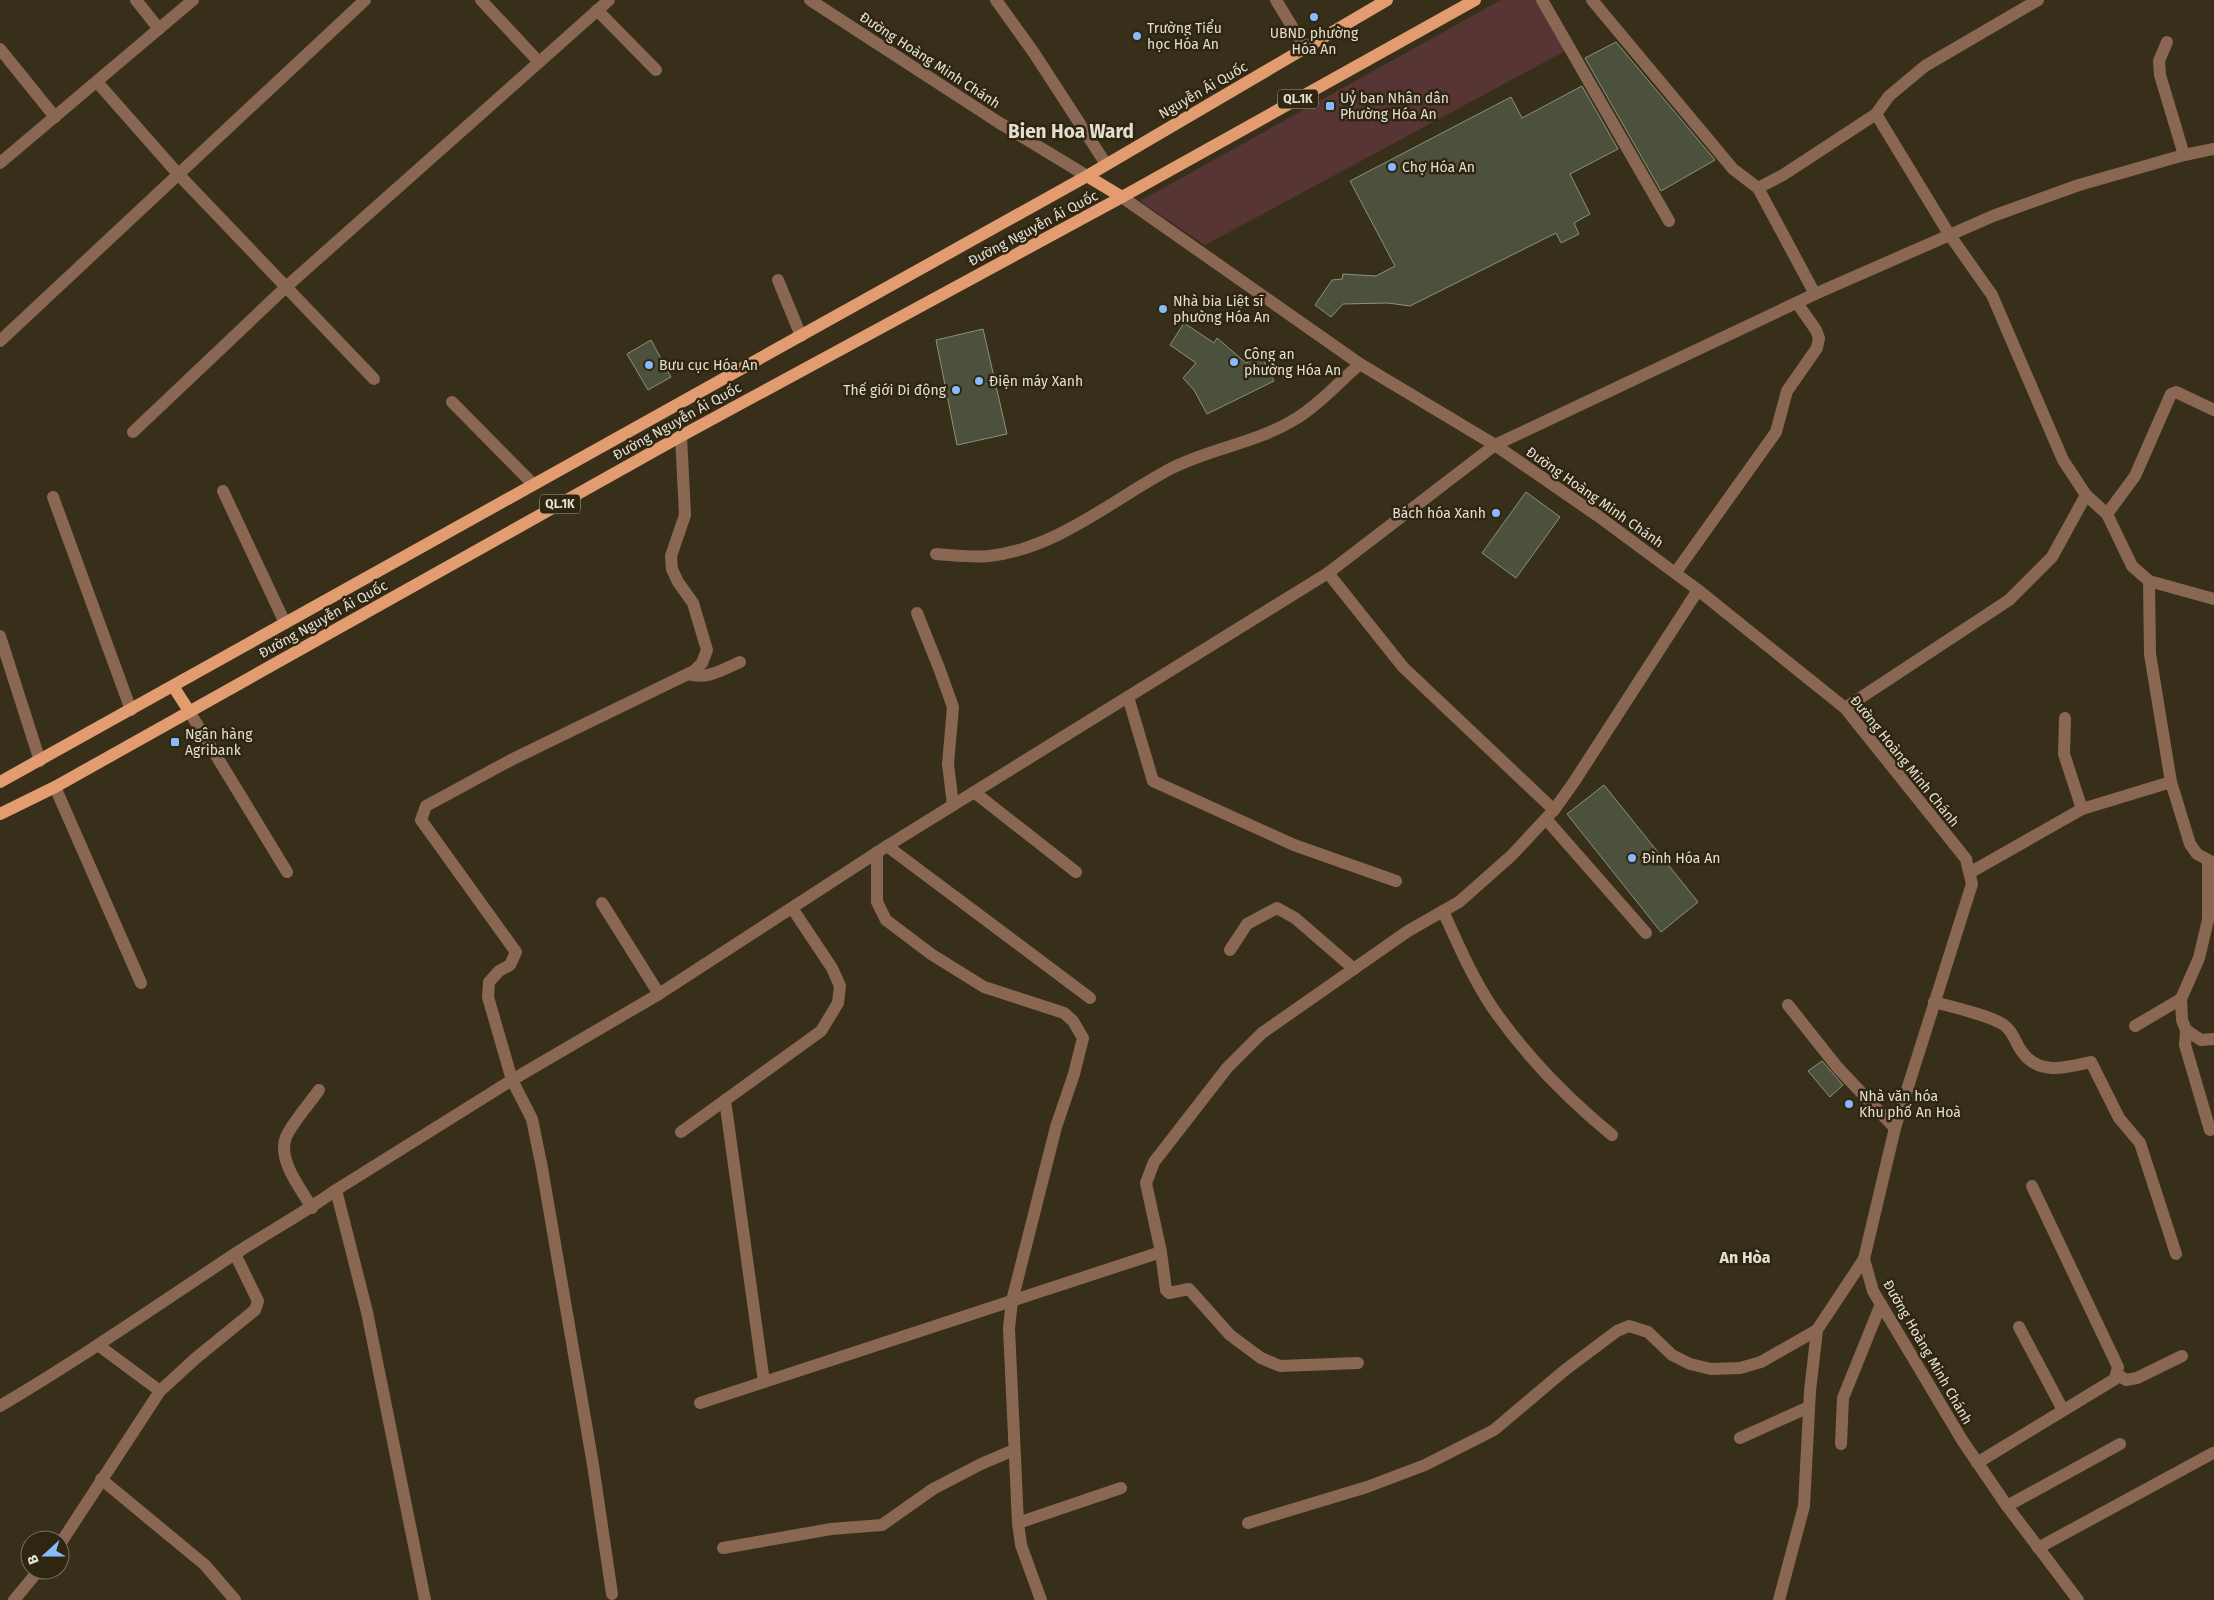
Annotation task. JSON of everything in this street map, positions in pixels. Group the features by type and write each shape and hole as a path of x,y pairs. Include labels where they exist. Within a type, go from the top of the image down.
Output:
{"main road":[{"name":"Nguyễn Ái Quốc","path":"1087,176 1387,0"},
{"name":"Đường Nguyễn Ái Quốc","path":"0,814 55,787 681,436 1122,197 1475,0"},
{"path":"1087,176 1122,197"},
{"name":"Đường Nguyễn Ái Quốc","path":"0,782 1087,176"},
{"path":"173,686 189,711"}],"street":[{"path":"136,0 159,30"},
{"path":"0,163 193,0"},
{"path":"0,342 365,0"},
{"path":"481,0 538,62"},
{"path":"133,432 286,287 608,0"},
{"name":"Đường Hoàng Minh Chánh","path":"810,0 998,122 1087,176"},
{"path":"996,0 1034,52 1106,164"},
{"path":"1276,0 1305,48"},
{"path":"1542,0 1669,221"},
{"path":"1592,0 1732,169 1758,188 1815,294"},
{"path":"1758,188 1783,175 1876,114 1890,96 1925,66 2038,0"},
{"path":"597,10 656,70"},
{"path":"2167,42 2158,61 2160,75 2184,154"},
{"path":"0,49 55,116"},
{"path":"97,82 178,175 374,379"},
{"path":"1876,114 1949,234 1992,295 2064,460 2086,496 2107,514 2126,558 2149,582 2214,599"},
{"path":"0,1406 98,1346 235,1254 312,1208 336,1190 512,1080 659,994 882,849 1328,573 1495,446 1815,294 1949,234 2079,184 2184,154 2214,148"},
{"name":"Đường Hoàng Minh Chánh","path":"1122,197 1360,364 1495,446 1676,572 1844,708 1966,859 1971,872 1972,884 1895,1128 1864,1259 1873,1291 1977,1463 2078,1600"},
{"path":"778,280 801,336"},
{"path":"1676,572 1776,432 1787,391 1817,348 1819,338 1816,330 1797,303"},
{"path":"936,554 988,556 1018,551 1061,534 1170,469 1206,453 1271,431 1297,418 1360,364"},
{"path":"2107,514 2135,476 2170,394 2176,392 2214,410"},
{"path":"452,402 533,484"},
{"path":"612,1594 593,1465 532,1118 512,1080 488,997 489,982 499,971 510,965 516,952 421,820 426,806 511,760 688,674 702,664 707,650 693,603 672,569 671,556 686,515 681,436"},
{"path":"223,491 285,624"},
{"path":"53,496 131,710"},
{"path":"1844,708 2009,600 2052,557 2086,496"},
{"path":"1328,573 1403,667 1550,814 1646,933"},
{"path":"2149,582 2150,654 2171,782 2190,844 2197,854 2211,862 2208,920 2199,958 2181,999 2182,1020 2186,1030 2185,1045 2210,1130"},
{"path":"1358,1363 1280,1366 1261,1358 1230,1335 1189,1289 1169,1293 1166,1290 1161,1252 1146,1183 1154,1162 1227,1068 1262,1034 1408,931 1459,902 1510,856 1550,814 1698,590"},
{"path":"916,613 953,707 948,764 953,805"},
{"path":"0,636 40,761"},
{"path":"688,674 700,678 740,662"},
{"path":"1128,697 1153,781 1294,845 1396,881"},
{"path":"189,711 287,872"},
{"path":"2065,718 2064,754 2082,809"},
{"path":"1971,872 2082,809 2171,782"},
{"path":"55,787 140,983"},
{"path":"974,792 1076,872"},
{"path":"882,849 1090,998"},
{"path":"882,849 877,902 886,920 931,954 984,987 1064,1013 1073,1021 1083,1038 1074,1074 1056,1127 1012,1301 1009,1328 1018,1523 1021,1545 1041,1600"},
{"path":"602,903 659,994"},
{"path":"681,1132 821,1031 838,1003 840,986 832,968 792,908"},
{"path":"1230,950 1247,924 1277,908 1295,918 1354,969"},
{"path":"1443,911 1468,966 1491,1006 1521,1046 1584,1112 1612,1135"},
{"path":"2135,1026 2181,999"},
{"path":"1934,1002 2001,1024 2012,1031 2022,1053 2040,1066 2058,1069 2091,1062 2118,1118 2140,1143 2176,1254"},
{"path":"1788,1005 1838,1068 1895,1128"},
{"path":"2186,1030 2201,1040 2214,1039"},
{"path":"312,1208 288,1166 284,1148 286,1136 319,1090"},
{"path":"725,1100 764,1382"},
{"path":"1977,1463 2115,1379 2117,1374 2118,1367 2032,1186"},
{"path":"336,1190 366,1312 425,1600"},
{"path":"700,1403 1161,1252"},
{"path":"69,1530 160,1391 196,1358 255,1310 258,1301 235,1254"},
{"path":"1248,1523 1367,1487 1425,1465 1494,1430 1565,1370 1617,1331 1629,1326 1648,1332 1672,1355 1690,1364 1711,1369 1740,1368 1761,1362 1817,1330 1864,1259"},
{"path":"1841,1444 1843,1398 1882,1304"},
{"path":"2019,1327 2063,1410"},
{"path":"1779,1600 1804,1506 1808,1407 1817,1330"},
{"path":"98,1346 160,1391"},
{"path":"2117,1374 2126,1380 2137,1378 2182,1356"},
{"path":"1740,1438 1808,1407"},
{"path":"2007,1506 2120,1444"},
{"path":"723,1548 831,1530 882,1525 933,1489 981,1464 1014,1450"},
{"path":"2038,1548 2213,1453"},
{"path":"101,1479 205,1565 235,1600"},
{"path":"1018,1523 1121,1488"},
{"path":"14,1600 31,1580"}],"shaded area":[{"path":"1501,0 1536,0 1565,51 1205,245 1140,201"}],"building":[{"path":"1616,42 1715,160 1661,191 1585,58"},
{"path":"1582,86 1618,149 1570,174 1590,214 1574,223 1579,234 1561,243 1556,233 1410,306 1388,303 1343,304 1331,317 1315,305 1332,280 1342,279 1343,274 1376,276 1395,266 1350,181 1511,97 1522,118"},
{"name":"Công an phường Hóa An","path":"1184,323 1214,343 1217,338 1246,363 1261,355 1274,381 1207,414 1194,390 1183,378 1196,363 1170,345"},
{"name":"Điện máy Xanh","path":"983,329 1007,434 957,445 936,340"},
{"name":"Bưu cục Hóa An","path":"651,340 671,377 648,390 627,354"},
{"path":"1526,492 1560,517 1516,578 1482,553"},
{"name":"Đình Hóa An","path":"1604,785 1698,902 1661,932 1567,814"},
{"path":"1822,1061 1843,1085 1830,1097 1808,1071"}],"place":[{"name":"UBND phường Hóa An","path":"1314,17"},
{"name":"Trường Tiểu học Hóa An","path":"1137,36"},
{"name":"Uỷ ban Nhân dân Phường Hóa An","path":"1330,106"},
{"name":"Chợ Hóa An","path":"1392,167"},
{"name":"Nhà bia Liệt sĩ phường Hóa An","path":"1163,309"},
{"name":"Công an phường Hóa An","path":"1234,362"},
{"name":"Bưu cục Hóa An","path":"649,365"},
{"name":"Điện máy Xanh","path":"979,381"},
{"name":"Thế giới Di động","path":"956,390"},
{"name":"Bách hóa Xanh","path":"1496,513"},
{"name":"Ngân hàng Agribank","path":"175,742"},
{"name":"Đình Hóa An","path":"1632,858"},
{"name":"Nhà văn hóa Khu phố An Hoà","path":"1849,1104"}],"district":[{"name":"Bien Hoa Ward","path":"1071,131"},
{"name":"An Hòa","path":"1745,1257"}]}
